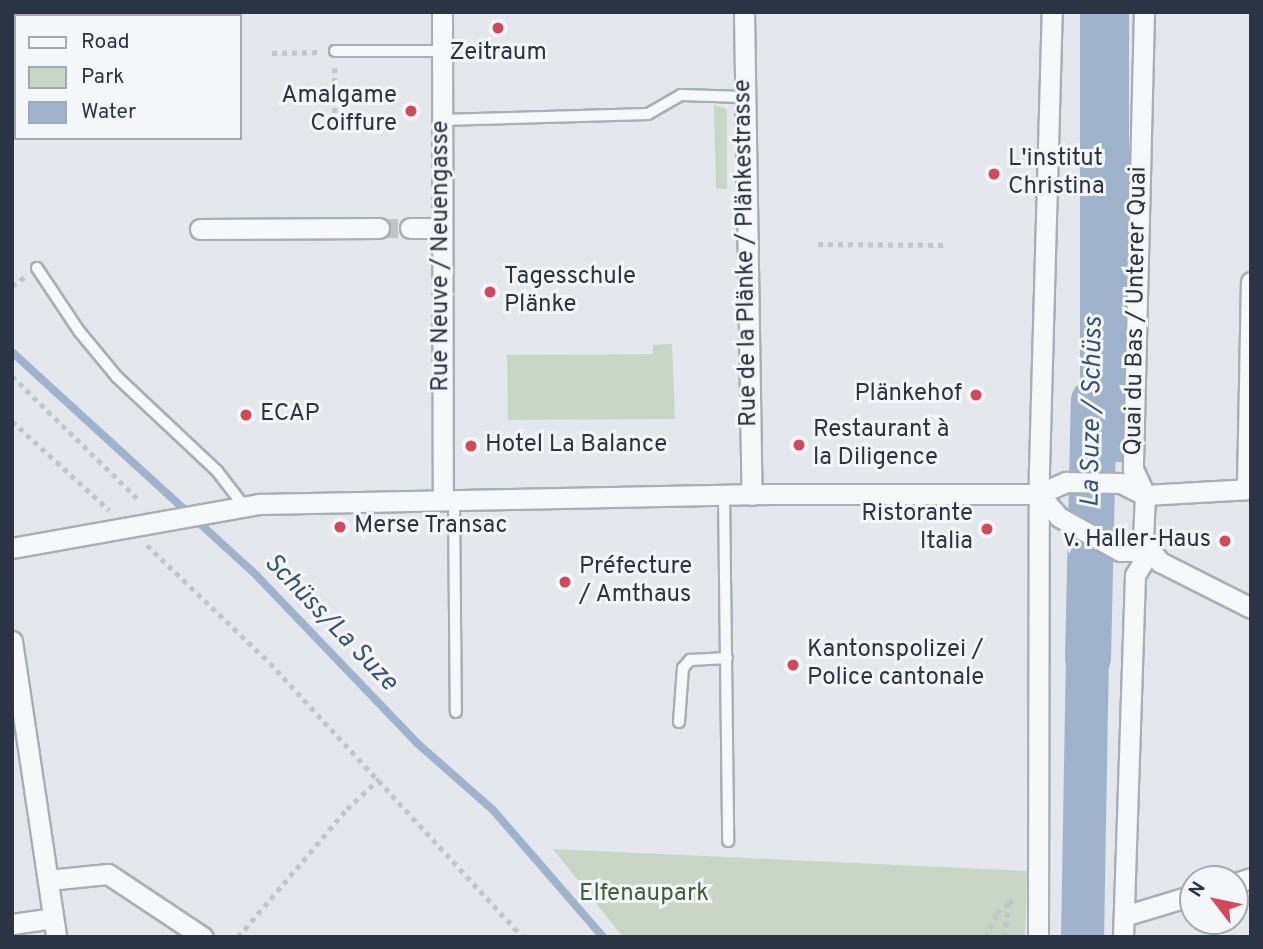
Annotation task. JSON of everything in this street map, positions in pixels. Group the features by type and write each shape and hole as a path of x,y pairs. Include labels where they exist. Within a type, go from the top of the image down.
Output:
{"street":[{"name":"Rue Neuve / Neuengasse","path":"442,12 442,228 449,500"},
{"name":"Rue de la Plänke / Plänkestrasse","path":"744,12 752,495"},
{"path":"1038,937 1039,494 1052,12"},
{"name":"Quai du Bas / Unterer Quai","path":"1143,12 1133,469 1144,495 1142,527 1150,551"},
{"path":"200,229 379,228"},
{"path":"410,228 442,228"},
{"path":"12,548 244,506 724,495 1039,494 1066,482 1116,482 1144,495 1249,488 1251,282"},
{"path":"1039,494 1065,520 1114,548 1150,551 1173,570 1251,608"},
{"path":"1123,937 1135,575 1150,551"},
{"path":"12,641 54,927 12,924"},
{"path":"48,880 108,874 203,937"},
{"path":"1124,916 1179,899"}],"lane":[{"path":"335,51 442,51"},
{"path":"442,120 648,114 681,95 744,97"},
{"path":"37,268 79,331 117,377 217,471 244,506"},
{"path":"724,495 729,841"},
{"path":"449,500 456,712"},
{"path":"679,722 683,668 690,660 727,658"}],"path":[{"path":"272,52 335,51 335,116"},
{"path":"818,244 946,245"},
{"path":"12,376 139,500"},
{"path":"12,421 270,663 523,937"},
{"path":"238,937 347,809 379,779"},
{"path":"985,937 997,913 1009,903"}],"green space":[{"path":"714,105 727,109 727,189 716,188"},
{"path":"672,344 675,419 508,420 507,355 653,354 653,345"},
{"name":"Elfenaupark","path":"553,849 1027,871 1025,937 623,937"}],"water":[{"path":"1080,12 1129,12 1129,462 1080,462"},
{"path":"1067,595 1110,596 1104,937 1061,937"}],"waterway":[{"name":"Schüss/La Suze","path":"12,352 257,576 417,743 493,810 603,937"},
{"name":"La Suze / Schüss","path":"1088,658 1094,401"}],"tunnel":[{"path":"379,228 410,228"}],"place":[{"name":"Zeitraum","path":"498,28"},
{"name":"Amalgame Coiffure","path":"411,111"},
{"name":"L'institut Christina","path":"994,174"},
{"name":"Tagesschule Plänke","path":"490,292"},
{"name":"Plänkehof","path":"976,395"},
{"name":"ECAP","path":"246,415"},
{"name":"Restaurant à la Diligence","path":"799,445"},
{"name":"Hotel La Balance","path":"471,446"},
{"name":"Merse Transac","path":"340,527"},
{"name":"Ristorante Italia","path":"987,529"},
{"name":"v. Haller-Haus","path":"1225,541"},
{"name":"Préfecture / Amthaus","path":"565,582"},
{"name":"Kantonspolizei / Police cantonale","path":"793,665"}]}
